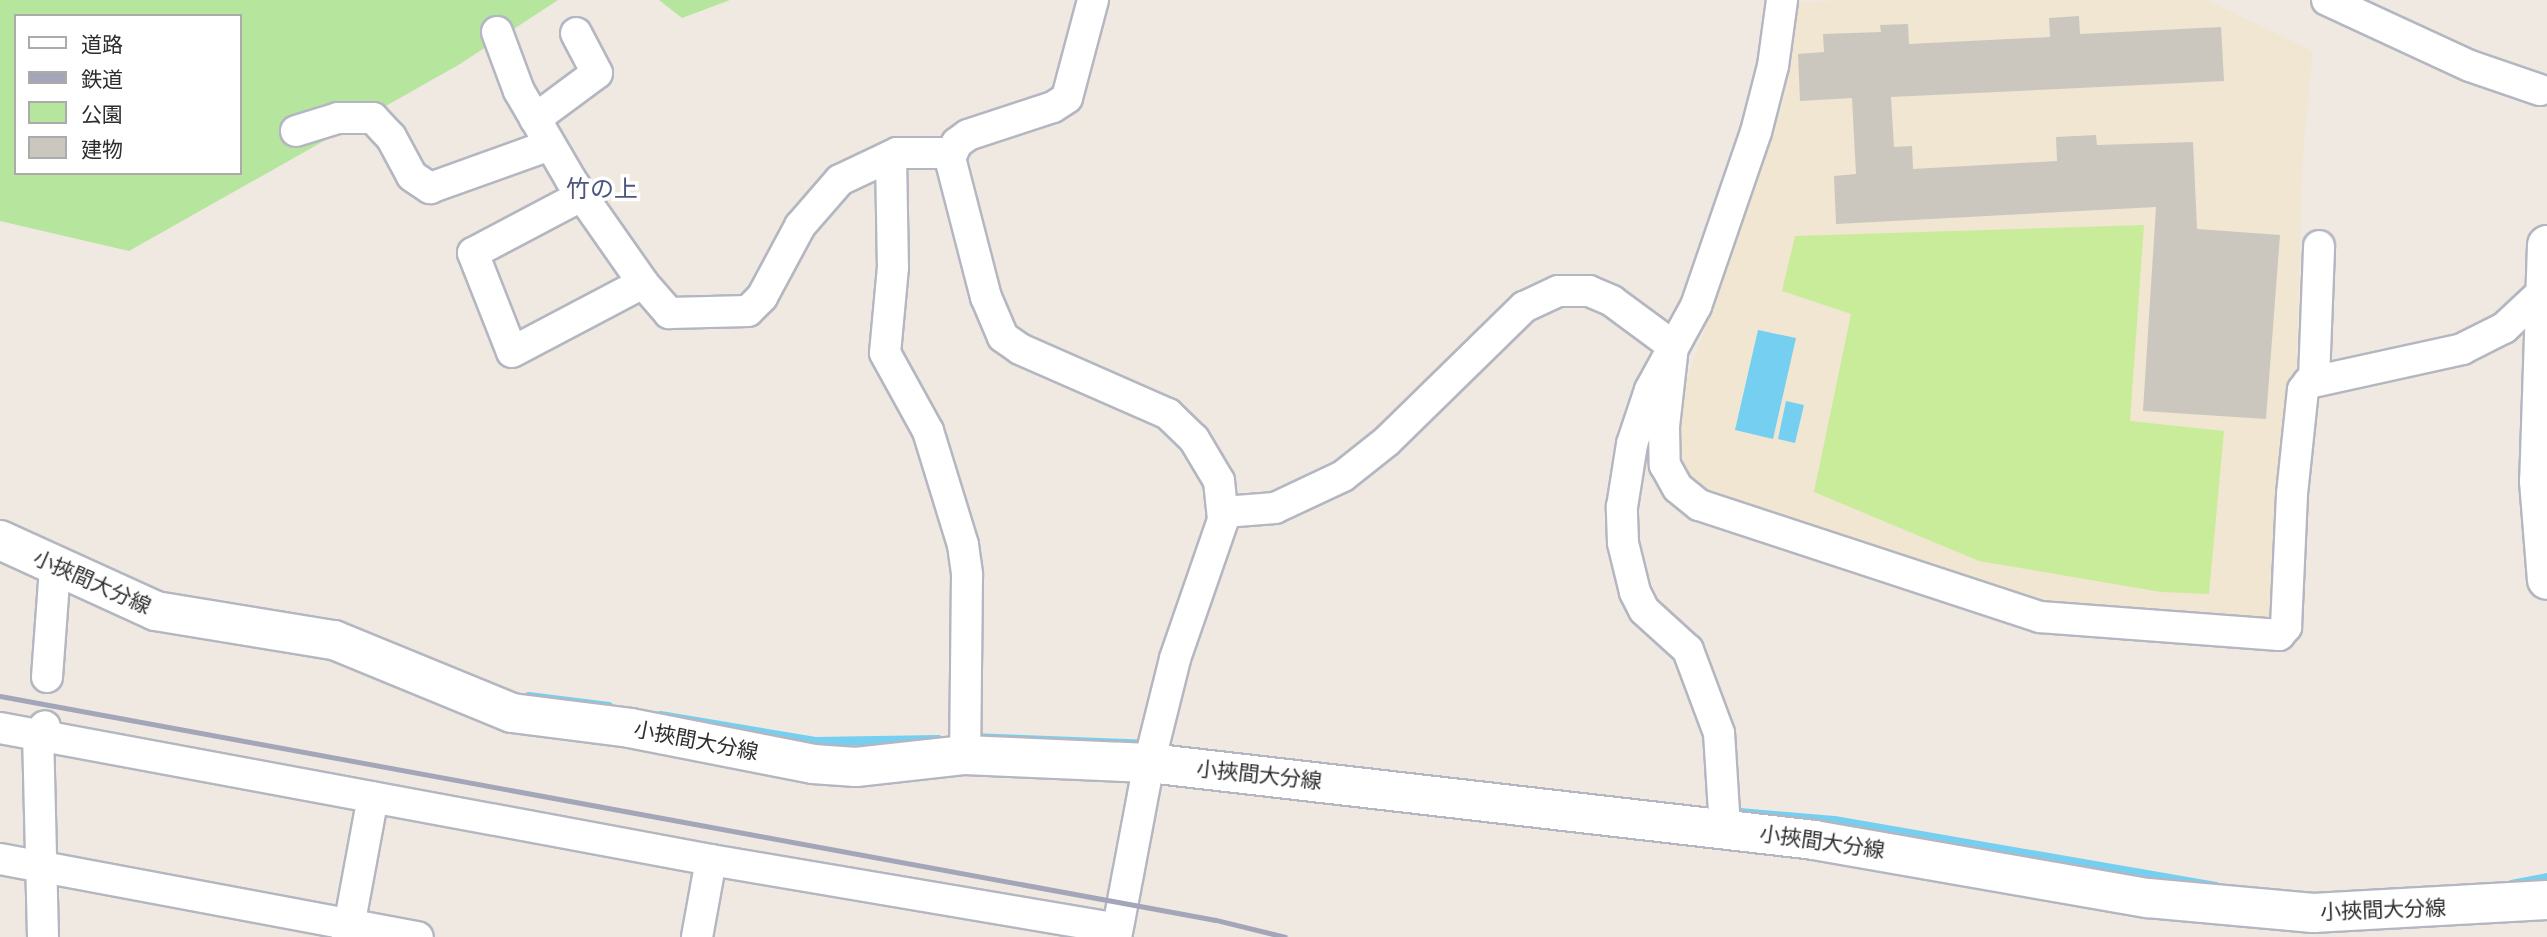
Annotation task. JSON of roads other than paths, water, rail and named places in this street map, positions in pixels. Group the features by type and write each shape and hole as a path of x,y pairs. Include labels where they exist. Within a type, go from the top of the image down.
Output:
{"main road":[{"path":"2547,245 2539,481 2547,580"},
{"name":"小挾間大分線","path":"0,540 156,611 334,640 488,705 532,717 617,726 836,767 965,755 1149,763 1725,828 1909,854 2148,898 2344,925 2547,900"}],"street":[{"path":"0,728 42,730 373,797 1116,933 1149,763 1175,659 1224,512 1212,466 1168,414 1020,349 1003,337 986,297 952,153 957,143 987,125 1053,107 1067,98 1093,0"},
{"path":"1725,828 1722,748 1695,662 1688,650 1644,610 1628,570 1623,543 1623,494 1632,444 1661,364 1696,306 1756,132 1773,66 1783,0"},
{"path":"2327,0 2470,66 2540,90"},
{"path":"497,32 535,120 581,196 643,283 669,313 748,310 762,298 800,226 825,196 849,174 891,156 921,150 952,153"},
{"path":"535,120 597,74 576,33"},
{"path":"296,131 338,118 373,118 391,137 412,176 430,188 550,145"},
{"path":"891,156 893,267 885,353 928,431 963,545 967,575 965,755"},
{"path":"581,196 473,253 512,352 643,283"},
{"path":"2314,379 2319,246"},
{"path":"1673,346 1664,426 1665,465 1678,488 1712,512 2040,617 2279,635 2286,627 2292,494 2303,390 2314,379 2462,349 2517,318 2545,288"},
{"path":"1224,512 1275,508 1351,470 1387,441 1505,322 1540,297 1576,289 1601,295 1673,346"},
{"path":"47,677 55,567"},
{"path":"42,730 38,866 43,937"},
{"path":"348,931 373,797"},
{"path":"0,859 348,931 418,937"},
{"path":"697,937 711,860"}],"water":[{"path":"1758,330 1796,338 1773,439 1735,430"},
{"path":"1786,401 1804,405 1795,443 1778,439"}],"waterway":[{"path":"528,696 608,706"},
{"path":"660,715 815,741 938,739"},
{"path":"969,737 1151,744"},
{"path":"1728,811 1834,820 2215,886"},
{"path":"2511,884 2547,877"}],"railway":[{"path":"0,696 1216,920 1285,937"}],"district":[{"name":"竹の上","path":"602,189"}]}
